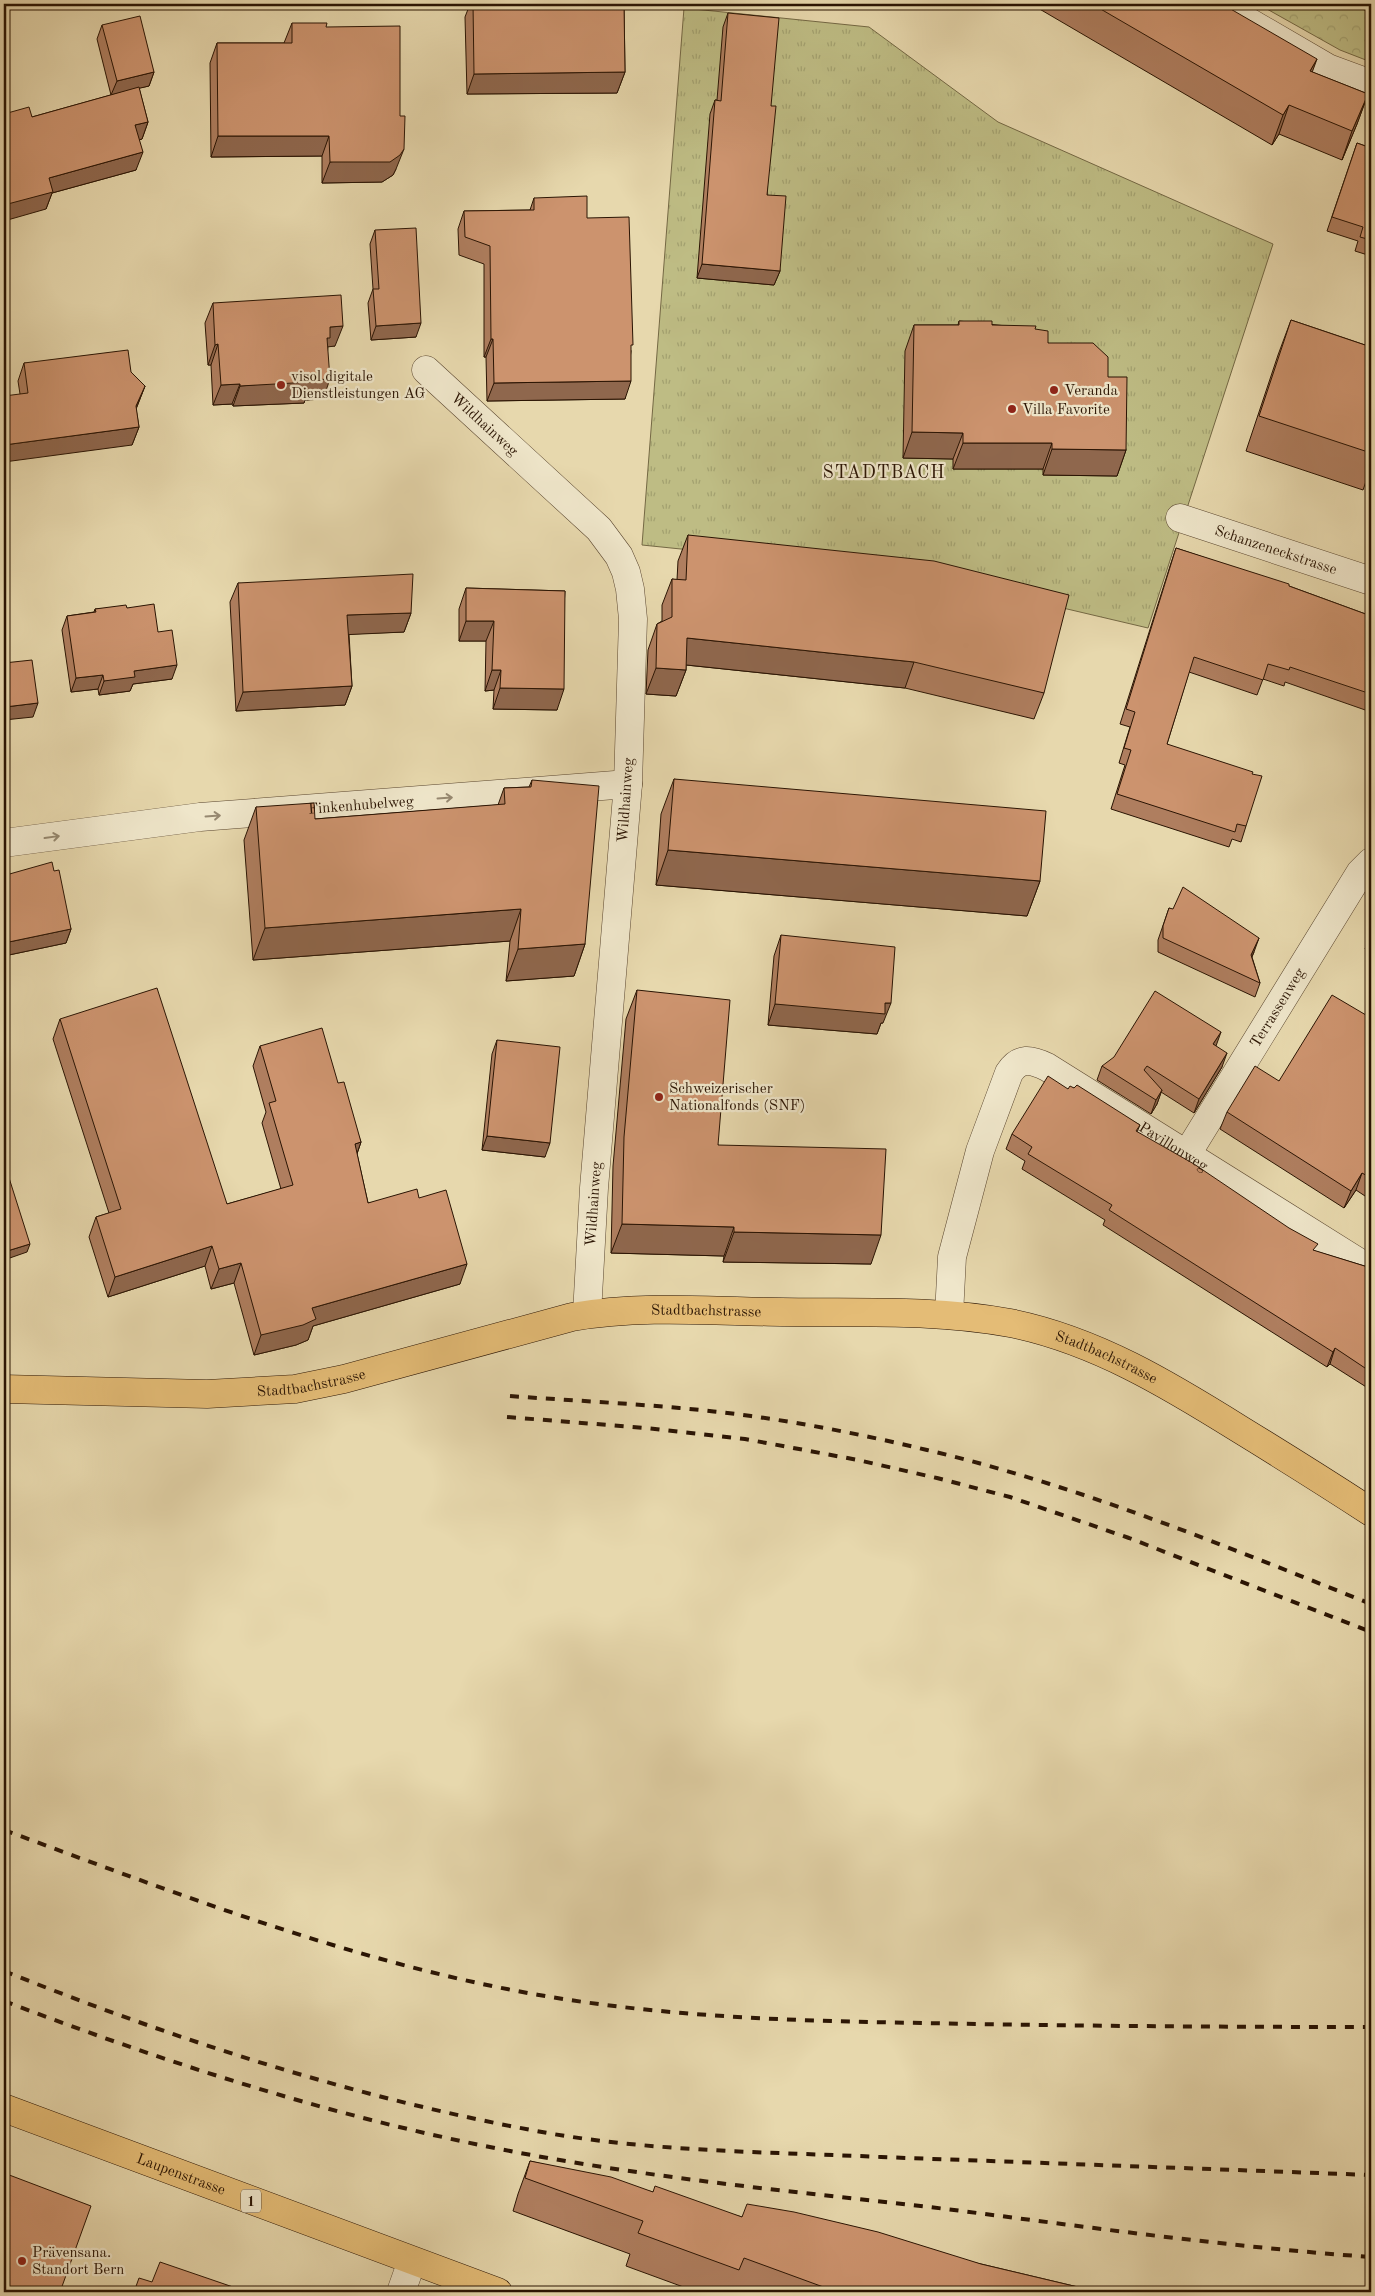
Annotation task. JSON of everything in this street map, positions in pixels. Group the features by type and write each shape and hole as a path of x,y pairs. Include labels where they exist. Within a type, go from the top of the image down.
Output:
{"main road":[{"name":"Stadtbachstrasse","path":"4,1389 207,1394 295,1389 344,1379 587,1314 660,1310 949,1315 1013,1324 1074,1342 1131,1365 1182,1393 1371,1512"},
{"name":"Laupenstrasse","path":"4,2108 498,2292"}],"street":[{"path":"1218,4 1328,68 1371,84"},
{"name":"Wildhainweg","path":"426,370 599,529 619,556 630,589 634,619 628,784 594,1188 587,1314"},
{"name":"Schanzeneckstrasse","path":"1180,518 1371,581"},
{"name":"Finkenhubelweg","path":"4,843 200,817 628,784"},
{"name":"Terrassenweg","path":"1187,1154 1360,873 1371,862"},
{"name":"Pavillonweg","path":"949,1315 951,1268 980,1151 1014,1065 1020,1061 1028,1060 1038,1062 1371,1270"},
{"path":"401,2292 412,2261"}],"green space":[{"path":"1258,4 1354,4 1371,14 1371,62 1340,50"},
{"path":"684,8 869,27 998,122 1273,244 1148,628 914,573 642,545"}],"building":[{"path":"473,4 624,4 625,72 474,74"},
{"path":"1092,4 1222,4 1317,59 1310,71 1368,94 1352,131 1289,105 1283,115"},
{"path":"728,13 779,18 771,106 776,106 767,195 786,196 780,271 702,264 715,100 721,101"},
{"path":"140,16 154,72 117,81 102,25"},
{"path":"292,23 327,23 326,27 400,26 400,116 405,116 404,149 400,155 390,162 330,162 329,136 218,136 217,43 292,43"},
{"path":"139,87 148,122 135,125 143,152 49,178 53,192 4,205 4,114 29,107 32,117"},
{"path":"1357,143 1371,148 1371,240 1360,237 1363,227 1332,217"},
{"path":"587,196 587,218 629,217 633,345 631,345 631,381 494,383 493,339 491,339 490,246 465,237 464,211 534,210 534,198"},
{"path":"416,228 421,323 376,326 373,289 379,289 375,230"},
{"path":"341,295 343,326 330,327 330,338 327,338 330,379 311,380 311,382 240,386 240,384 221,385 218,344 215,345 213,303"},
{"path":"1291,320 1371,347 1371,453 1259,416"},
{"name":"Villa Favorite","path":"959,321 992,321 992,325 1036,326 1035,329 1048,331 1048,343 1093,343 1108,357 1108,377 1127,377 1126,450 1052,449 1052,443 963,443 963,433 912,432 914,325 959,325"},
{"path":"128,350 131,372 145,386 136,406 139,427 4,445 4,396 28,393 24,363"},
{"path":"688,535 934,561 1069,595 1044,693 914,662 687,638 686,670 656,668 657,624 672,617 672,579 686,580"},
{"path":"1176,548 1289,584 1289,586 1371,616 1371,694 1290,667 1289,670 1268,664 1263,680 1194,657 1167,744 1262,776 1246,826 1237,824 1235,832 1117,794 1131,750 1124,748 1135,712 1126,709"},
{"path":"413,574 411,613 347,615 352,686 243,692 238,583"},
{"path":"466,588 565,591 564,689 500,688 501,670 492,670 494,621 466,621"},
{"path":"154,604 158,632 172,630 177,665 134,671 135,677 104,681 103,675 76,678 67,616 96,612 95,609 126,605 127,608"},
{"path":"32,660 38,703 5,707 4,663"},
{"path":"674,779 1046,811 1040,881 668,850"},
{"path":"532,780 599,786 585,944 518,949 521,909 265,928 256,807 314,803 315,819 505,804 504,788 531,787"},
{"path":"52,862 54,871 59,870 71,929 4,943 4,882 7,881 6,875"},
{"path":"1183,887 1259,938 1251,955 1260,983 1163,938 1163,926 1169,908 1173,909"},
{"path":"781,935 895,947 891,1003 885,1003 885,1014 775,1004"},
{"path":"157,988 227,1204 293,1185 269,1103 276,1101 260,1046 322,1028 338,1083 344,1082 361,1142 355,1144 368,1203 417,1189 419,1198 446,1190 467,1264 312,1308 316,1319 303,1325 261,1335 241,1263 219,1269 212,1246 115,1277 96,1217 121,1209 60,1019"},
{"path":"637,990 730,1000 718,1145 886,1149 881,1235 734,1232 734,1227 622,1224 624,1137"},
{"path":"1155,991 1221,1032 1213,1044 1227,1053 1199,1099 1147,1066 1144,1070 1162,1090 1156,1100 1102,1066 1114,1057"},
{"path":"1332,995 1371,1018 1368,1024 1371,1026 1371,1178 1362,1173 1351,1191 1227,1112 1255,1066 1279,1081"},
{"path":"497,1040 560,1047 550,1143 487,1136"},
{"path":"1048,1076 1068,1089 1070,1086 1074,1088 1077,1085 1140,1125 1136,1131 1194,1164 1289,1228 1318,1244 1313,1250 1371,1268 1371,1372 1335,1348 1333,1352 1109,1210 1112,1205 1028,1154 1032,1147 1012,1134"},
{"path":"4,1162 30,1244 4,1252"},
{"path":"530,2161 611,2177 653,2192 655,2186 742,2217 747,2204 794,2212 878,2232 981,2264 1099,2292 837,2292 744,2258 739,2270 638,2233 643,2221 525,2178"},
{"path":"4,2173 91,2206 60,2292 4,2292"},
{"path":"160,2262 233,2287 232,2292 134,2292 139,2278 152,2282"}],"railway":[{"path":"510,1396 721,1412 839,1431 927,1450 1040,1481 1096,1499 1207,1539 1371,1604"},
{"path":"507,1417 646,1428 745,1439 858,1460 937,1478 1010,1497 1129,1538 1371,1632"},
{"path":"4,1830 201,1902 335,1946 402,1965 470,1981 539,1995 587,2002 682,2013 826,2021 1091,2026 1371,2027"},
{"path":"4,1971 138,2022 274,2067 413,2105 553,2134 676,2148 1371,2175"},
{"path":"4,2001 121,2044 239,2083 419,2132 538,2156 654,2175 1211,2242 1371,2257"}],"place":[{"name":"visol digitale Dienstleistungen AG","path":"281,385"},
{"name":"Veranda","path":"1054,390"},
{"name":"Villa Favorite","path":"1012,409"},
{"name":"Schweizerischer Nationalfonds (SNF)","path":"659,1097"},
{"name":"Prävensana. Standort Bern","path":"22,2261"}],"district":[{"name":"STADTBACH","path":"884,472"}]}
